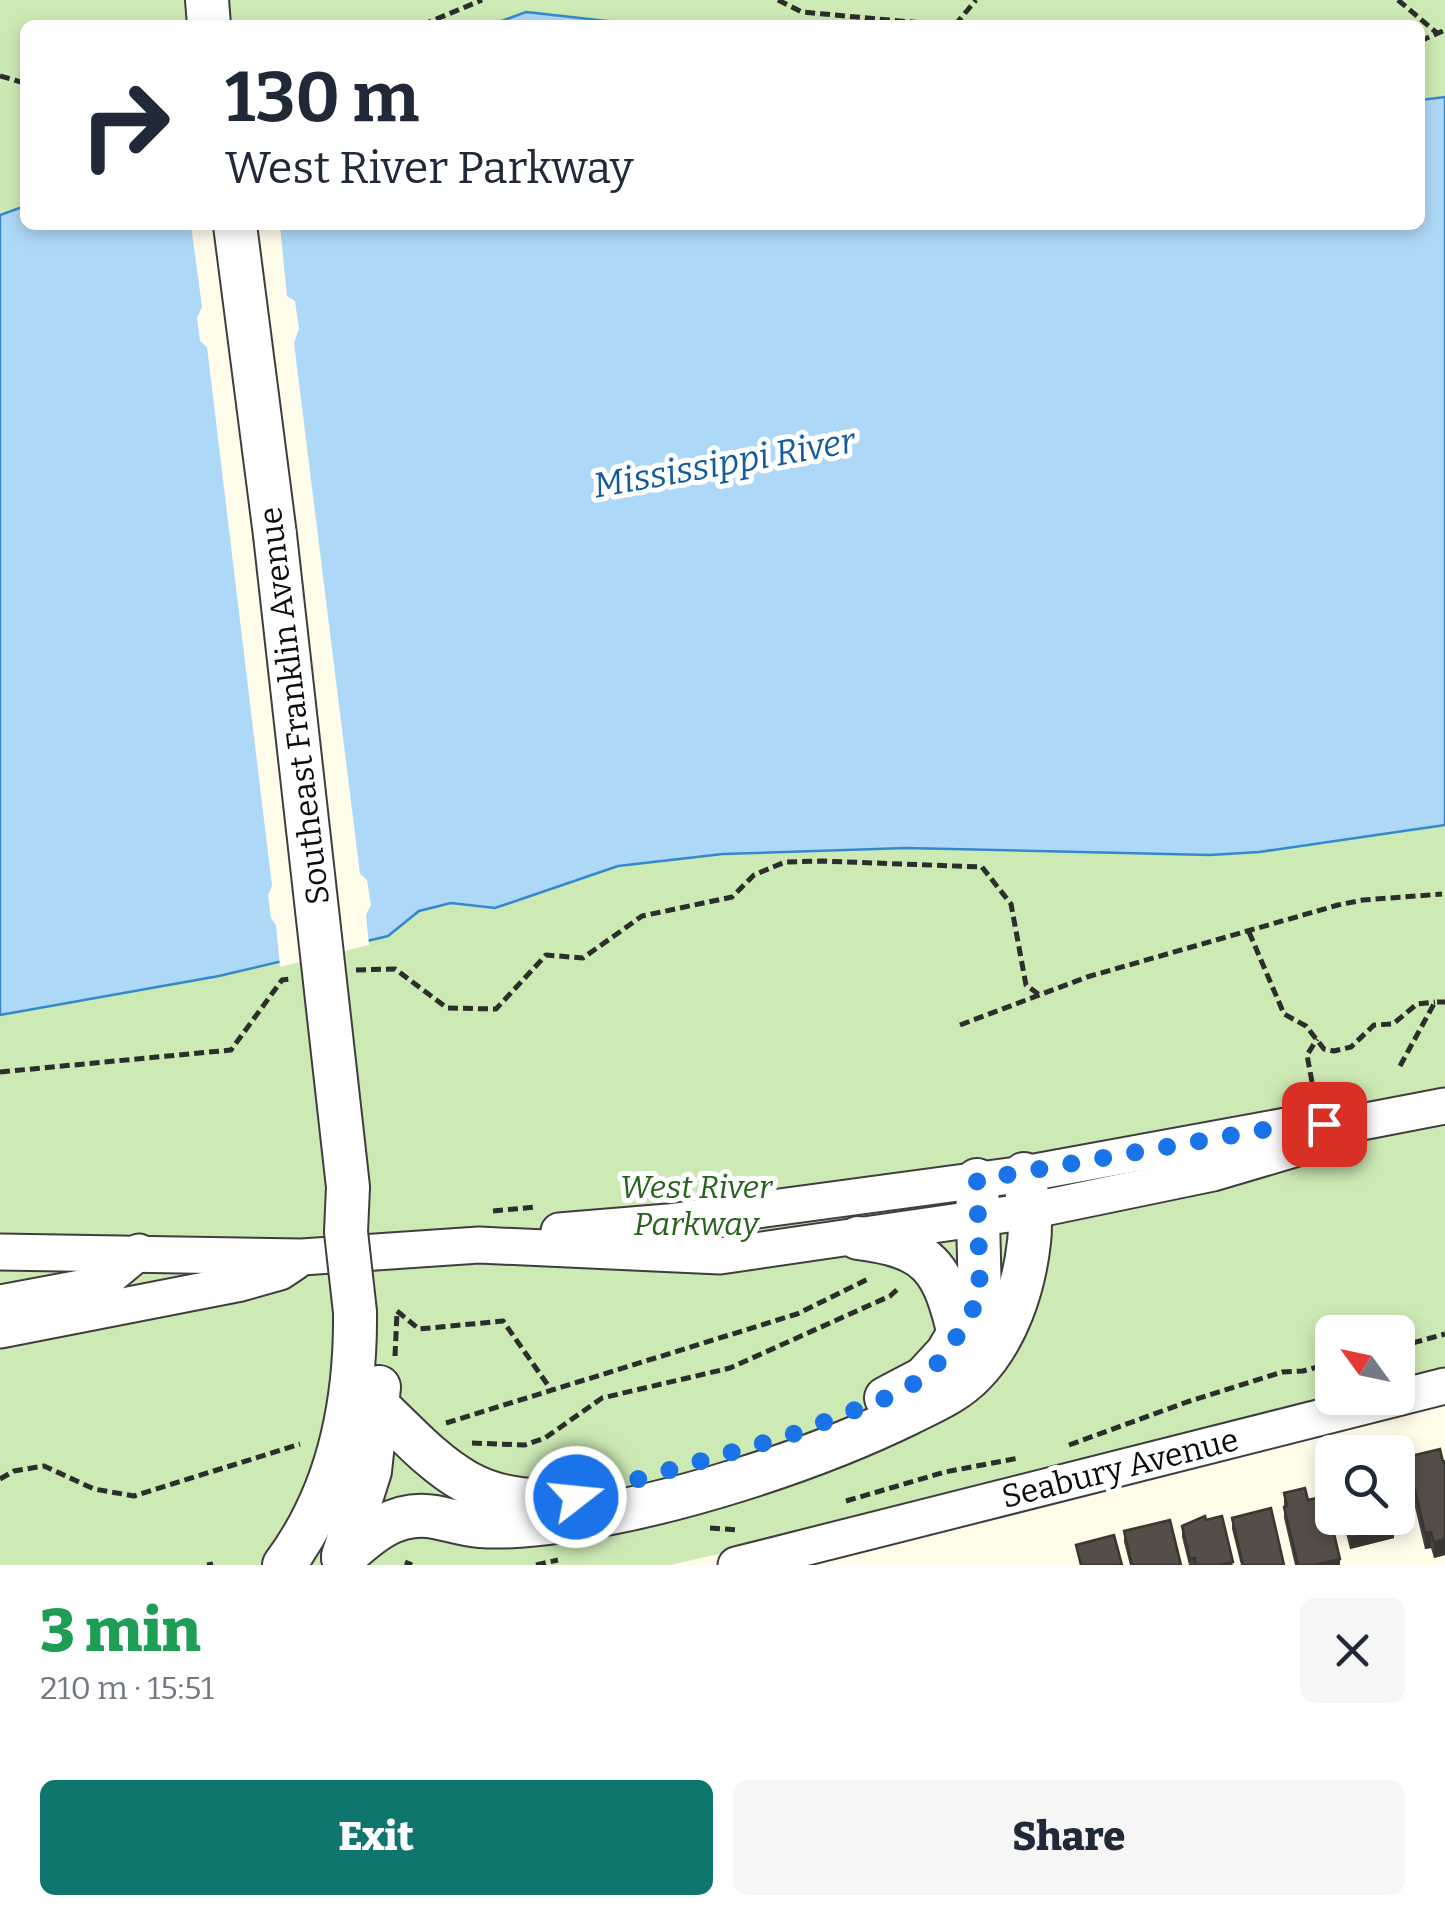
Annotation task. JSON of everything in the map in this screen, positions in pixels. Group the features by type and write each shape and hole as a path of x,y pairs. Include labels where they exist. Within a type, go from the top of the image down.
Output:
{"street":[{"name":"Southeast Franklin Avenue","path":"236,230 275,536 348,1187 364,1235 376,1312"},
{"path":"479,1244 522,1234 978,1200 1213,1173 1301,1147 1351,1124 1445,1106"},
{"path":"340,1561 372,1530 411,1516 432,1516 477,1526 522,1526 566,1521 681,1496 870,1433 953,1392 992,1350 1014,1308 1029,1242 1027,1192"},
{"path":"0,1252 302,1257 479,1244 720,1256 858,1238 978,1200"},
{"path":"378,1406 449,1474 494,1494 534,1502 576,1497 788,1436 891,1396 924,1378 947,1353 980,1297 978,1200"},
{"path":"858,1238 912,1249 930,1264 946,1286 959,1335"},
{"path":"0,1303 86,1288 109,1278 139,1252"},
{"path":"0,1330 242,1283 280,1272 302,1257"},
{"path":"340,1561 370,1470 378,1406 376,1312"},
{"path":"284,1563 314,1519 336,1460 353,1381 376,1312"},
{"name":"Seabury Avenue","path":"772,1560 1445,1386"}],"path":[{"path":"434,20 482,0"},
{"path":"778,0 802,12 889,20"},
{"path":"960,20 976,0"},
{"path":"1398,0 1422,20"},
{"path":"1425,23 1437,33"},
{"path":"1425,39 1445,30"},
{"path":"372,968 396,969 447,1008 496,1009 546,955 583,958 642,916 732,897 754,875 785,862 822,860 982,867 1012,904 1026,985 1042,997"},
{"path":"960,1025 1088,977 1363,900 1442,894"},
{"path":"1249,931 1284,1014 1306,1026 1324,1049 1334,1052 1350,1047 1374,1025 1393,1024 1418,1004 1445,1002"},
{"path":"0,1072 231,1050 282,980"},
{"path":"1400,1066 1435,1002"},
{"path":"1312,1082 1307,1055 1317,1040"},
{"path":"430,1428 797,1314 869,1278 884,1278"},
{"path":"470,1443 525,1445 545,1438 602,1398 730,1368 890,1296 902,1286"},
{"path":"376,1312 419,1328 503,1322 552,1391"},
{"path":"1415,1342 1445,1334"},
{"path":"1064,1447 1187,1402 1282,1372 1315,1368"},
{"path":"0,1479 14,1471 44,1466 94,1489 134,1496 300,1444"},
{"path":"833,1506 945,1472 1030,1456"},
{"path":"696,1531 740,1530 754,1536 772,1560"},
{"path":"536,1565 572,1558"},
{"path":"400,1565 412,1565"}],"green space":[{"path":"0,0 1445,0 1445,120 1425,122 1425,20 598,20 526,12 504,20 20,20 20,208 0,215"},
{"name":"West River Parkway","path":"1445,825 1445,1371 1415,1381 1415,1315 1315,1315 1315,1402 799,1536 670,1565 0,1565 0,1015 218,976 388,936 419,911 451,903 495,908 618,866 723,854 906,848 1210,855 1259,852"}],"water":[{"path":"526,12 598,20 504,20"},
{"name":"Mississippi River","path":"1445,97 1445,825 1259,852 1210,855 906,848 723,854 618,866 495,908 451,903 419,911 388,936 219,976 0,1015 0,215 20,208 20,230 1425,230 1425,99"}],"pier":[{"path":"192,230 280,230 287,296 295,301 299,329 294,343 360,874 367,880 371,905 366,915 369,945 280,967 268,895 272,886 207,347 200,341 197,318 202,307"}],"building":[{"path":"1440,1449 1445,1461 1445,1539 1434,1542 1431,1532 1425,1533 1415,1491 1415,1455"},
{"path":"1305,1488 1308,1500 1315,1498 1315,1535 1334,1535 1340,1559 1298,1565 1284,1493"},
{"path":"1271,1508 1284,1565 1243,1565 1232,1518"},
{"path":"1205,1516 1206,1520 1222,1516 1233,1562 1196,1565 1195,1558 1190,1559 1182,1526"},
{"path":"1170,1520 1181,1565 1132,1565 1124,1531"},
{"path":"1114,1535 1122,1565 1081,1565 1076,1545"}],"route":[{"path":"576,1497 788,1436 891,1396 924,1378 947,1353 980,1297 977,1180 1297,1124 1324,1124"}]}
